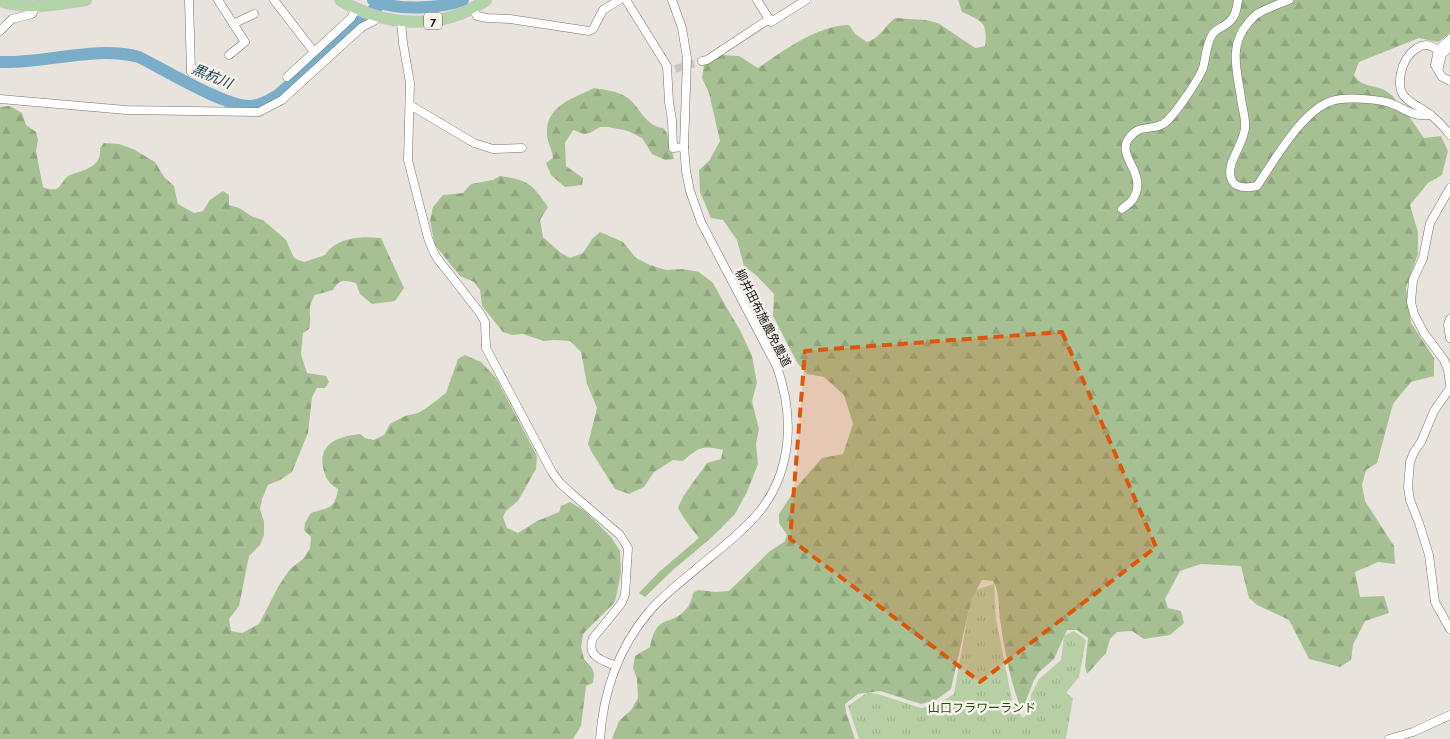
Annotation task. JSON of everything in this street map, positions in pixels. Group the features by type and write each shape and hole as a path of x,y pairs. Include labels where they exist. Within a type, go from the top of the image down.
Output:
{"main road":[{"path":"0,1 15,5 36,6 86,0"},
{"name":"7","path":"340,0 376,17 422,22 441,20 473,9 484,1"}],"street":[{"path":"189,0 192,72"},
{"path":"218,0 245,42 229,55"},
{"path":"274,0 314,52"},
{"path":"473,9 477,16 510,19 589,32 593,29 603,10 618,0"},
{"path":"626,0 667,66 672,70 669,102 672,120 672,140 674,148 684,147"},
{"name":"柳井田布施農免農道","path":"600,739 604,703 616,666 624,649 648,613 673,588 736,536 761,510 780,476 788,446 788,411 782,382 762,337 723,266 698,215 690,191 684,147 688,58 682,28 672,0"},
{"path":"758,0 771,22 806,0"},
{"path":"1122,209 1133,199 1138,181 1137,174 1128,160 1125,150 1127,141 1134,131 1163,124 1178,109 1202,70 1207,46 1213,33 1231,21 1236,11 1238,0"},
{"path":"1289,0 1256,14 1237,40 1235,49 1236,64 1245,127 1241,145 1230,164 1231,179 1236,185 1247,188 1257,186 1310,113 1330,101 1354,99 1386,102 1404,108 1416,115 1430,115"},
{"path":"0,31 12,19 32,14 36,6"},
{"path":"287,77 359,10"},
{"path":"233,24 254,14"},
{"path":"0,100 126,110 259,112 282,100 362,28 374,21 376,17"},
{"path":"702,61 707,60 769,19"},
{"path":"401,21 410,83 408,160 432,251 480,313 484,322 486,348 552,472 560,483 626,542 628,556 625,595 621,604 593,638 591,644 591,650 594,655 616,666"},
{"path":"1450,39 1438,50 1435,65 1442,77 1450,81"},
{"path":"1438,50 1426,45 1419,46 1408,55 1402,66 1400,76 1402,93 1406,101 1430,115 1450,135"},
{"path":"1439,72 1442,54 1450,48"},
{"path":"410,105 474,143 493,149 522,148"},
{"path":"1450,188 1430,223 1423,258 1412,280 1411,302 1414,314 1424,333 1444,360 1450,384"},
{"path":"1450,319 1448,324 1450,338"},
{"path":"1449,391 1434,411 1421,442 1414,452 1410,462 1408,487 1410,500 1429,555 1435,602 1450,629"},
{"path":"1389,739 1412,732 1450,715"}],"highlighted area":[{"path":"1062,332 1156,547 980,682 790,539 805,351"}],"green space":[{"path":"958,0 1450,0 1450,33 1438,42 1419,38 1359,62 1354,75 1364,84 1382,89 1391,94 1424,138 1441,136 1448,151 1442,175 1428,183 1410,205 1418,232 1418,254 1406,288 1411,323 1434,358 1434,376 1411,382 1393,404 1377,463 1366,470 1362,485 1365,501 1394,546 1395,564 1378,562 1355,572 1360,597 1384,596 1389,613 1365,621 1353,645 1351,660 1340,667 1309,659 1289,620 1257,605 1249,598 1241,566 1201,564 1180,571 1165,599 1168,608 1181,611 1184,623 1170,635 1144,639 1132,631 1117,632 1110,639 1106,653 1087,674 1085,666 1088,638 1077,630 1067,630 1054,659 1039,672 1034,680 1022,711 1014,690 1006,654 997,590 993,581 982,580 971,600 951,689 936,700 921,704 880,691 858,694 845,704 855,739 612,739 619,721 631,710 638,698 637,679 633,668 635,656 650,647 656,629 661,624 681,614 687,608 693,593 698,590 729,591 769,552 785,541 787,535 779,523 779,514 796,488 822,458 843,454 853,424 844,395 824,377 807,374 798,364 773,316 774,294 757,276 744,266 737,240 723,220 711,218 700,192 699,170 709,161 720,141 709,93 702,78 704,65 722,55 739,56 758,68 801,40 825,29 837,26 849,25 855,34 867,42 879,35 895,18 938,23 975,48 985,46 986,38 982,23 962,12"},
{"path":"594,88 612,91 628,98 647,120 657,127 663,128 667,133 674,159 665,160 652,154 642,138 628,131 600,127 584,134 573,130 565,143 566,166 583,178 582,185 565,187 551,175 546,163 553,158 547,135 550,117 555,110 569,100"},
{"path":"10,106 22,113 26,125 36,132 38,140 36,151 43,187 56,189 68,176 95,164 99,157 100,148 104,143 119,144 133,149 155,162 164,177 174,186 178,204 194,213 203,211 210,200 223,191 229,195 229,205 263,220 286,240 294,258 304,262 325,255 336,244 343,241 366,237 381,238 404,288 395,301 372,304 360,294 356,283 345,281 337,284 333,290 315,295 312,301 309,329 303,333 301,354 307,373 326,376 329,382 325,388 317,388 312,397 308,433 292,472 268,485 262,499 260,509 264,522 264,535 260,545 249,556 239,606 229,619 231,631 242,633 259,624 278,587 290,569 303,559 310,548 311,537 304,530 305,523 311,513 330,507 335,501 338,489 328,480 323,467 322,459 327,447 338,439 352,435 360,434 365,438 374,440 384,435 390,424 425,409 446,393 458,359 465,355 481,362 496,378 537,456 536,469 518,501 506,511 503,517 507,528 518,533 537,521 559,512 561,506 570,502 585,511 611,537 620,551 621,573 615,602 583,634 581,647 584,659 592,668 594,674 593,683 586,686 581,726 573,739 0,739 0,107"},
{"path":"500,176 517,179 529,184 538,193 548,207 540,220 543,237 561,253 570,258 583,253 592,239 600,232 623,242 636,258 650,265 666,270 683,269 699,272 713,283 740,330 752,356 757,383 752,401 759,429 756,444 758,464 747,492 735,514 645,597 639,593 659,572 699,538 678,508 687,491 707,463 721,459 723,450 701,448 683,461 673,460 654,472 644,487 629,494 615,489 588,444 597,408 587,384 581,352 570,341 544,341 523,334 512,335 503,332 482,306 480,290 474,282 460,276 435,245 430,221 433,207 443,195 463,193 471,184 493,180"},
{"name":"山口フラワーランド","path":"994,584 996,619 1013,705 1023,718 1029,713 1031,695 1039,679 1061,660 1064,636 1074,631 1086,640 1079,677 1066,693 1073,698 1066,739 859,739 848,706 868,692 921,708 936,705 954,694 972,591"}],"waterway":[{"path":"373,0 393,6 418,8 463,0"},
{"name":"黒杭川","path":"0,62 17,62 88,54 122,54 139,57 225,100 253,106 278,95 380,4"}],"tunnel":[{"path":"675,69 702,61"}]}
